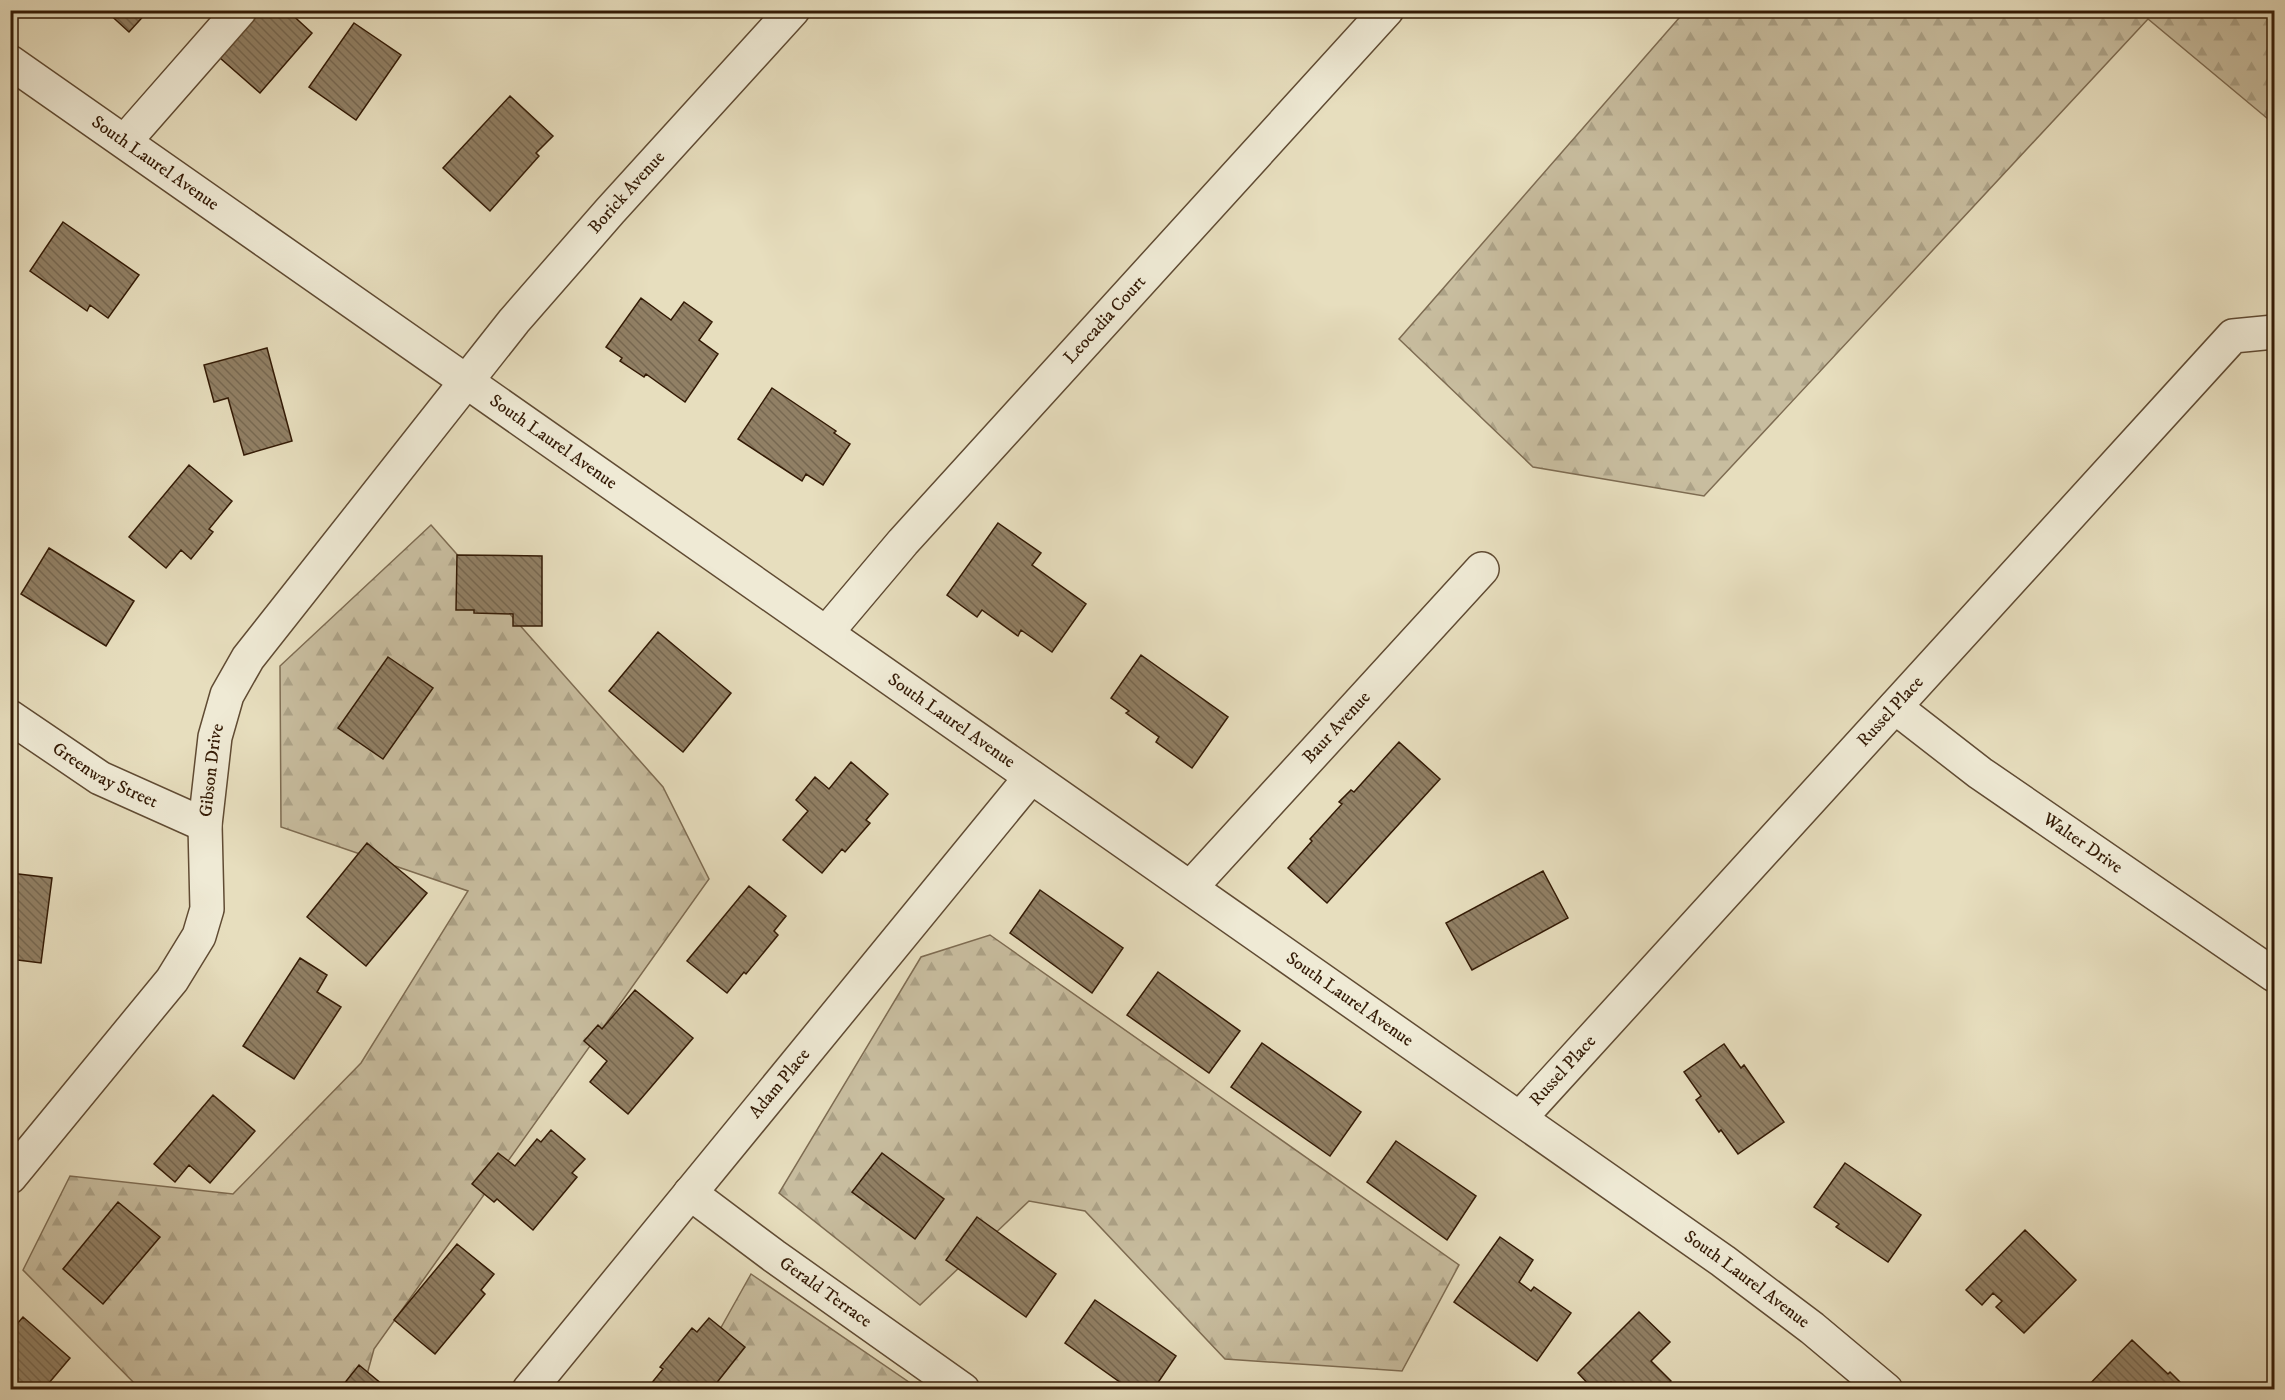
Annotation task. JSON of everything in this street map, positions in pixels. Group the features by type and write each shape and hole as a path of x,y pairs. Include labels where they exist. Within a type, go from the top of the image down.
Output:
{"street":[{"path":"125,141 240,10"},
{"name":"Borick Avenue","path":"468,381 514,321 610,211 793,10"},
{"name":"Leocadia Court","path":"826,632 903,542 1388,10"},
{"name":"South Laurel Avenue","path":"10,62 1723,1261 1812,1328 1886,1389"},
{"name":"Russel Place","path":"1520,1118 2233,336 2274,332"},
{"name":"Gibson Drive","path":"10,1177 172,981 199,936 207,909 205,825 215,736 227,695 248,658 468,381"},
{"name":"Baur Avenue","path":"1191,887 1482,569"},
{"name":"Walter Drive","path":"1895,707 1980,773 2274,975"},
{"name":"Greenway Street","path":"10,717 100,778 205,825"},
{"name":"Adam Place","path":"529,1389 1030,777"},
{"name":"Gerald Terrace","path":"690,1193 774,1256 963,1389"}],"green space":[{"path":"1686,10 2274,11 2274,124 2148,19 1704,496 1533,467 1399,339"},
{"path":"431,525 663,787 709,879 374,1349 363,1389 140,1389 23,1270 70,1176 233,1194 361,1063 468,891 281,827 280,666"},
{"path":"990,935 1459,1265 1402,1371 1225,1359 1085,1211 1029,1201 920,1305 779,1193 921,957"},
{"path":"751,1274 919,1389 686,1390"}],"building":[{"path":"105,10 149,10 129,32"},
{"path":"261,10 287,10 312,33 260,93 220,58"},
{"path":"354,23 401,55 356,120 309,87"},
{"path":"510,96 553,136 536,153 539,156 490,211 443,168"},
{"path":"63,222 139,275 108,318 90,305 87,311 30,271"},
{"path":"641,298 671,320 684,302 712,322 699,340 718,354 685,402 646,374 644,377 620,361 622,358 606,347"},
{"path":"267,348 292,441 244,455 228,398 214,402 204,365"},
{"path":"772,388 836,431 834,433 850,444 823,485 806,474 802,481 738,439"},
{"path":"189,465 232,501 209,529 213,532 191,559 181,550 166,568 129,537"},
{"path":"998,523 1041,553 1032,565 1086,604 1052,652 1021,630 1018,636 982,610 977,617 947,595"},
{"path":"49,548 134,601 106,646 21,594"},
{"path":"457,555 542,556 542,626 513,626 513,614 456,610"},
{"path":"658,632 731,693 683,752 609,691"},
{"path":"1141,655 1228,717 1192,768 1156,742 1159,737 1126,713 1129,711 1111,698"},
{"path":"388,657 433,688 383,759 338,728"},
{"path":"1399,742 1440,779 1327,903 1288,868 1312,841 1310,839 1342,804 1339,802 1351,790 1354,792"},
{"path":"851,762 888,794 866,820 870,823 845,852 842,849 822,873 783,840 808,811 796,800 815,777 829,789"},
{"path":"367,843 427,893 366,966 307,917"},
{"path":"1543,871 1568,918 1472,970 1446,923"},
{"path":"10,873 52,878 41,963 10,959"},
{"path":"749,886 786,916 774,931 778,935 727,993 687,961"},
{"path":"1040,890 1123,948 1092,993 1010,933"},
{"path":"300,958 327,975 317,992 341,1007 294,1079 243,1046"},
{"path":"1158,972 1240,1031 1209,1073 1127,1015"},
{"path":"635,990 693,1038 628,1114 590,1082 607,1061 584,1041 598,1025 602,1029"},
{"path":"1262,1043 1361,1112 1330,1156 1231,1087"},
{"path":"1724,1044 1741,1068 1744,1065 1784,1122 1738,1154 1696,1100 1701,1096 1684,1072"},
{"path":"213,1095 255,1131 210,1183 189,1165 175,1182 154,1164"},
{"path":"551,1130 585,1159 572,1173 577,1177 533,1230 497,1199 494,1202 472,1184 498,1153 515,1166 537,1139 541,1142"},
{"path":"1396,1141 1476,1196 1447,1240 1367,1182"},
{"path":"882,1153 944,1199 915,1239 852,1192"},
{"path":"1845,1163 1921,1215 1888,1262 1836,1227 1839,1224 1814,1207"},
{"path":"118,1202 160,1237 103,1304 63,1269"},
{"path":"977,1217 1056,1274 1026,1317 946,1260"},
{"path":"2025,1230 2076,1280 2024,1333 1996,1307 2002,1301 1993,1293 1982,1305 1966,1290"},
{"path":"1500,1237 1533,1260 1519,1282 1531,1291 1534,1287 1571,1313 1537,1361 1454,1302"},
{"path":"457,1244 494,1274 481,1290 485,1294 435,1354 394,1320"},
{"path":"1095,1300 1176,1356 1153,1390 1131,1390 1065,1343"},
{"path":"1639,1312 1670,1342 1651,1361 1671,1381 1663,1390 1619,1390 1611,1382 1603,1390 1594,1390 1578,1373"},
{"path":"23,1317 70,1358 43,1390 10,1390 10,1332"},
{"path":"709,1318 745,1347 711,1390 646,1390 663,1369 660,1367 692,1328 697,1332"},
{"path":"2132,1340 2184,1386 2180,1390 2084,1390"},
{"path":"359,1365 389,1390 339,1390"}]}
